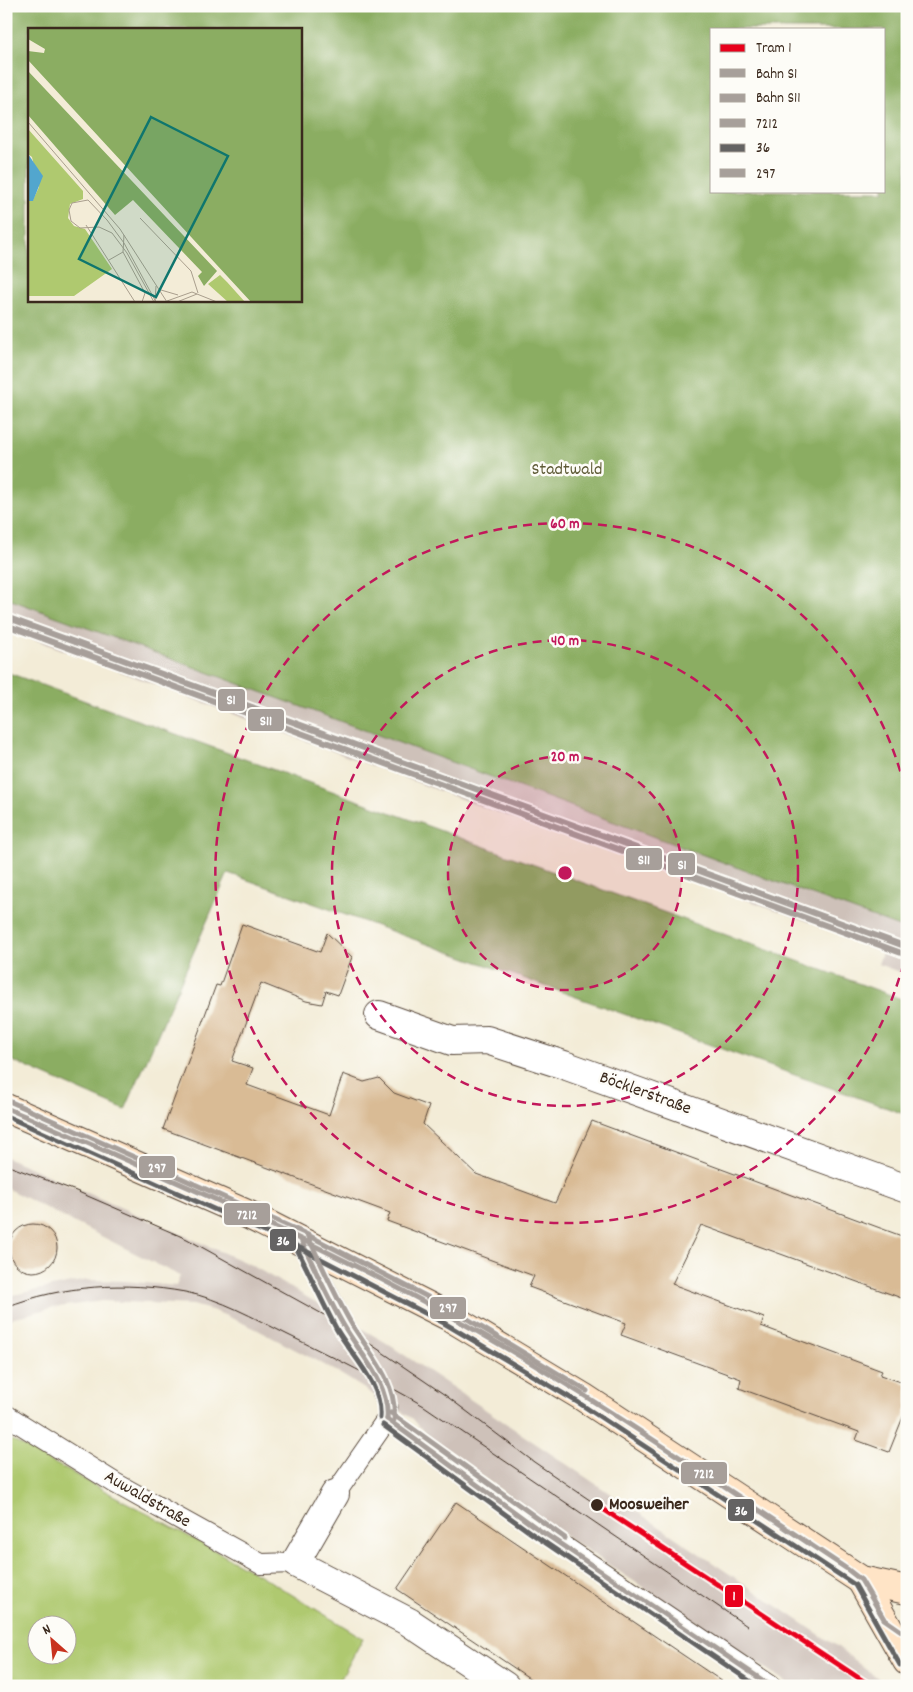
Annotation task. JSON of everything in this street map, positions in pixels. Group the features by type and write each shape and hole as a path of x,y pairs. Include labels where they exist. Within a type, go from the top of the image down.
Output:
{"main road":[{"path":"6,1108 301,1240 448,1316 658,1445 861,1580 907,1590"},
{"path":"861,1580 907,1661"},
{"path":"884,1619 907,1635"}],"street":[{"name":"Böcklerstraße","path":"379,1016 452,1041 487,1040 564,1064 907,1189"},
{"path":"295,1563 335,1494"},
{"name":"Auwaldstraße","path":"295,1563 408,1622 505,1686"}],"lane":[{"path":"301,1240 344,1326 379,1380 388,1408 387,1420 335,1494"},
{"name":"Auwaldstraße","path":"6,1415 115,1483 261,1564 295,1563"},
{"path":"387,1420 535,1527 771,1686"}],"shaded area":[{"path":"6,598 907,930 907,975 878,964 884,948 493,811 6,629"},
{"path":"6,1157 251,1265 385,1342 838,1647 870,1673 891,1686 824,1686 814,1679 810,1686 792,1686 546,1523 428,1437 413,1419 334,1370 254,1328 215,1311 193,1305 102,1301 51,1308 6,1320 8,1296 86,1280 176,1286 180,1276 6,1188"}],"green space":[{"name":"Stadtwald","path":"6,6 907,6 907,930 6,598"},
{"path":"6,672 907,1001 907,1115 228,873 125,1110 6,1058"},
{"path":"6,1437 258,1574 363,1638 337,1686 6,1686"}],"building":[{"path":"242,924 320,952 327,933 352,957 338,995 326,991 322,1004 306,1001 261,983 232,1061 253,1068 247,1085 329,1115 343,1074 364,1082 379,1078 394,1093 429,1106 423,1124 476,1174 555,1203 592,1121 907,1238 907,1300 701,1225 672,1284 764,1318 761,1326 882,1371 880,1375 907,1384 907,1407 889,1452 856,1440 859,1432 739,1388 741,1379 621,1335 626,1323 529,1287 534,1276 387,1221 390,1213 163,1129 216,985 220,986"},
{"path":"33,1224 42,1226 50,1231 55,1239 57,1248 55,1257 50,1265 42,1270 33,1272 24,1270 16,1265 11,1257 9,1248 11,1239 16,1231 24,1226"},
{"path":"456,1502 729,1686 541,1686 397,1589"}],"tram line":[{"path":"6,1165 76,1191 187,1239 344,1326 445,1395 534,1462 597,1505"},
{"path":"6,1307 50,1294 94,1287 117,1286 185,1292 224,1304 338,1360 424,1406 747,1626"},
{"name":"1","path":"597,1505 871,1686"}],"rail line":[{"name":"S1","path":"6,617 907,947"},
{"name":"S11","path":"6,625 904,954"}],"transit line":[{"name":"297","path":"9,1101 304,1233 451,1309 587,1391"},
{"name":"7212","path":"6,1108 230,1206 340,1258 499,1344 650,1438 847,1569 861,1580 884,1619 907,1635"},
{"name":"36","path":"6,1116 298,1247 444,1323 579,1403 855,1585 900,1665"},
{"name":"297","path":"308,1237 345,1313 381,1368 392,1393 394,1420"},
{"name":"7212","path":"301,1240 338,1316 379,1382 387,1406 387,1419"},
{"name":"36","path":"294,1243 337,1330 372,1383 380,1406 380,1418"},
{"name":"297","path":"391,1413 565,1538"},
{"name":"7212","path":"387,1419 535,1527 771,1686"},
{"name":"36","path":"383,1425 531,1533 757,1686"}],"place":[{"name":"Moosweiher","path":"597,1505"}]}
